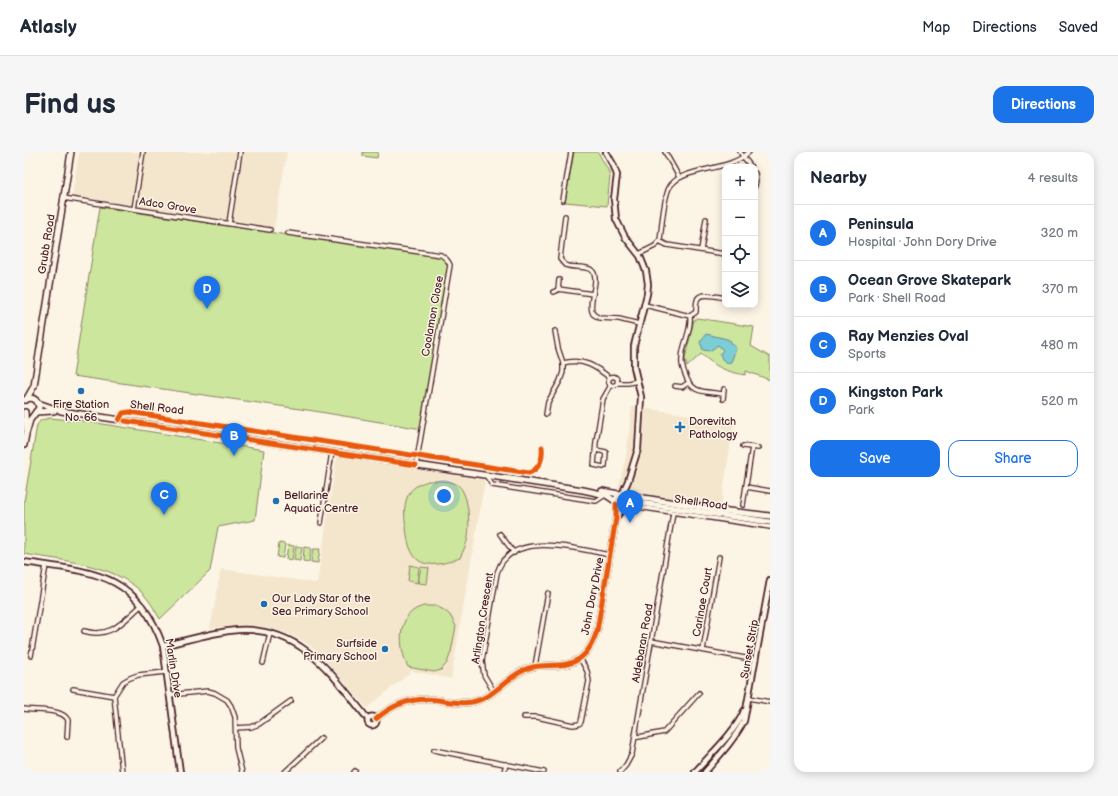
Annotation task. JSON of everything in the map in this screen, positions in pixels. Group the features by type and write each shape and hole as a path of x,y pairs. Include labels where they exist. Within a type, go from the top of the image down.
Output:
{"main road":[{"name":"Grubb Road","path":"37,401 34,386 70,152"},
{"name":"Grubb Road","path":"25,401 34,386"},
{"name":"Shell Road","path":"25,401 31,398 61,411"},
{"path":"24,445 30,420 38,408 37,401"},
{"name":"Shell Road","path":"24,411 30,414 36,412 61,411 583,490 606,495 620,506 639,502 716,512 770,516"},
{"path":"24,411 26,434"},
{"name":"Shell Road","path":"583,490 621,493 770,522"},
{"path":"615,502 621,493"},
{"path":"627,504 630,495"}],"street":[{"path":"134,209 143,152"},
{"path":"229,223 240,152"},
{"path":"563,200 571,152"},
{"path":"606,152 617,175 614,199 616,219 625,237 639,254 646,271 648,284 645,305 634,346 633,358 641,397 638,449 628,481 621,493"},
{"path":"665,152 679,177"},
{"path":"740,152 749,164"},
{"path":"639,254 655,246 660,241 667,194 671,184 679,177 734,162 748,152"},
{"name":"Adco Grove","path":"63,198 270,230"},
{"path":"565,216 560,259 565,265 586,268 592,271 595,278 591,309 595,316 599,318 619,318 639,324"},
{"path":"701,250 706,218"},
{"name":"Coolamon Close","path":"288,232 442,255 450,265 416,465"},
{"path":"660,241 667,245 722,254"},
{"path":"558,289 559,280"},
{"path":"553,292 558,289 593,294"},
{"path":"645,305 690,316 696,312 698,299 700,296 703,295 722,298"},
{"path":"690,316 688,337 682,359 682,365 688,383 692,388 723,394"},
{"path":"546,414 548,402 562,377 563,362 558,348 555,331"},
{"path":"563,362 584,362 599,369 610,378 616,378 618,382"},
{"path":"610,378 609,383 611,385"},
{"path":"596,450 606,452 605,466 603,467 594,465 602,399 611,385 615,385 618,382 638,382"},
{"path":"675,386 682,387 688,383"},
{"path":"723,399 724,389"},
{"name":"Shell Road","path":"119,420 123,413 129,412 529,473 534,471 540,463 543,456 542,446"},
{"path":"743,446 758,448"},
{"path":"743,504 752,447"},
{"path":"321,523 332,452"},
{"path":"494,468 489,476 492,485 596,500 606,495"},
{"path":"628,481 630,495"},
{"path":"746,487 770,491"},
{"name":"John Dory Drive","path":"580,658 589,648 597,631 616,518 615,502"},
{"name":"John Dory Drive","path":"616,518 627,504"},
{"name":"Shell Road","path":"638,507 770,527"},
{"name":"Aldebaran Road","path":"620,772 630,760 635,736 673,513"},
{"path":"500,534 514,553"},
{"name":"Arlington Crescent","path":"494,692 484,675 482,661 499,567 502,562 514,553 534,545 548,544 610,555"},
{"name":"Carinae Court","path":"703,650 719,557"},
{"name":"Marlin Drive","path":"24,562 86,572 103,577 124,588 142,605 156,627 163,646 180,772"},
{"path":"31,656 46,565"},
{"name":"Sunset Strip","path":"705,772 739,731 744,721 770,581"},
{"path":"535,666 548,593"},
{"path":"84,630 97,633 108,632 142,605"},
{"path":"163,646 229,631 250,631 270,634 292,641 310,652 318,659 368,719 368,723 372,726 376,724 376,719 387,710 408,702 428,699 458,703 471,703 494,692 519,672 535,666 566,664 580,658 587,671 589,681 581,722 574,725 538,717 524,717"},
{"path":"263,663 270,634"},
{"path":"652,641 756,660"},
{"path":"122,772 114,696 123,682 130,678 138,675 166,672"},
{"path":"73,689 114,696"},
{"path":"169,695 201,691 216,693 222,696 231,706 235,718 236,748 242,772"},
{"path":"635,736 639,737 664,732 699,693"},
{"path":"749,698 770,702"},
{"name":"Sunset Strip","path":"695,772 742,718 749,698"},
{"path":"236,728 255,726 291,701"},
{"path":"24,709 50,710 63,715 68,720 67,737"},
{"path":"368,719 372,716 376,719"},
{"path":"285,772 321,738"},
{"path":"434,750 544,772"},
{"path":"504,772 506,764"}],"shaded area":[{"path":"79,152 287,152 274,228 72,196"},
{"path":"632,406 734,422 721,506 638,493 618,488 626,457"},
{"path":"337,456 485,480 451,679 412,671 367,708 322,656 306,643 291,635 270,628 249,626 229,626 210,629 221,569 317,583"}],"green space":[{"path":"363,152 378,152 377,158 363,156"},
{"path":"574,152 598,152 610,176 607,206 565,202"},
{"path":"100,207 341,243 441,255 450,265 422,429 314,411 73,376"},
{"path":"697,318 754,327 751,346 770,357 770,380 746,371 745,375 726,370 712,363 701,354 687,367 685,358 694,320"},
{"path":"50,418 84,421 264,450 255,520 218,527 210,571 160,619 149,601 138,589 124,579 92,566 24,554 24,502 37,425 41,420"},
{"path":"428,481 446,481 456,484 464,493 468,508 469,524 466,545 460,558 448,562 428,564 422,562 417,559 411,551 407,538 405,523 406,500 414,488"},
{"path":"279,543 285,544 283,558 277,557"},
{"path":"288,545 294,546 292,560 286,559"},
{"path":"296,546 302,547 300,561 294,560"},
{"path":"304,547 311,548 309,562 303,561"},
{"path":"313,549 320,549 318,563 311,562"},
{"path":"410,565 419,567 417,583 408,581"},
{"path":"421,567 429,568 427,584 418,583"},
{"path":"424,606 436,606 444,610 450,615 456,626 451,652 447,663 441,670 434,672 408,667 402,650 402,631 408,615"}],"water":[{"path":"706,334 731,341 731,344 735,346 736,349 731,362 728,363 722,359 720,354 723,350 718,345 710,351 703,350 700,342"}],"cycle path":[{"path":"119,420 123,413 129,412 529,473 539,465 542,455 542,447"},
{"path":"125,421 416,465"},
{"path":"376,719 390,709 413,700 430,699 464,703 480,700 488,696 521,671 535,666 567,664 579,659 590,646 597,631 616,518 616,504"}],"place":[{"name":"Kingston Park","path":"207,309"},
{"name":"Fire Station No. 66","path":"81,391"},
{"name":"Dorevitch Pathology","path":"680,427"},
{"name":"Ocean Grove Skatepark","path":"234,456"},
{"name":"Bellarine Aquatic Centre","path":"276,501"},
{"name":"Ray Menzies Oval","path":"164,515"},
{"name":"Peninsula","path":"630,523"},
{"name":"Our Lady Star of the Sea Primary School","path":"264,604"},
{"name":"Surfside Primary School","path":"385,649"}]}
